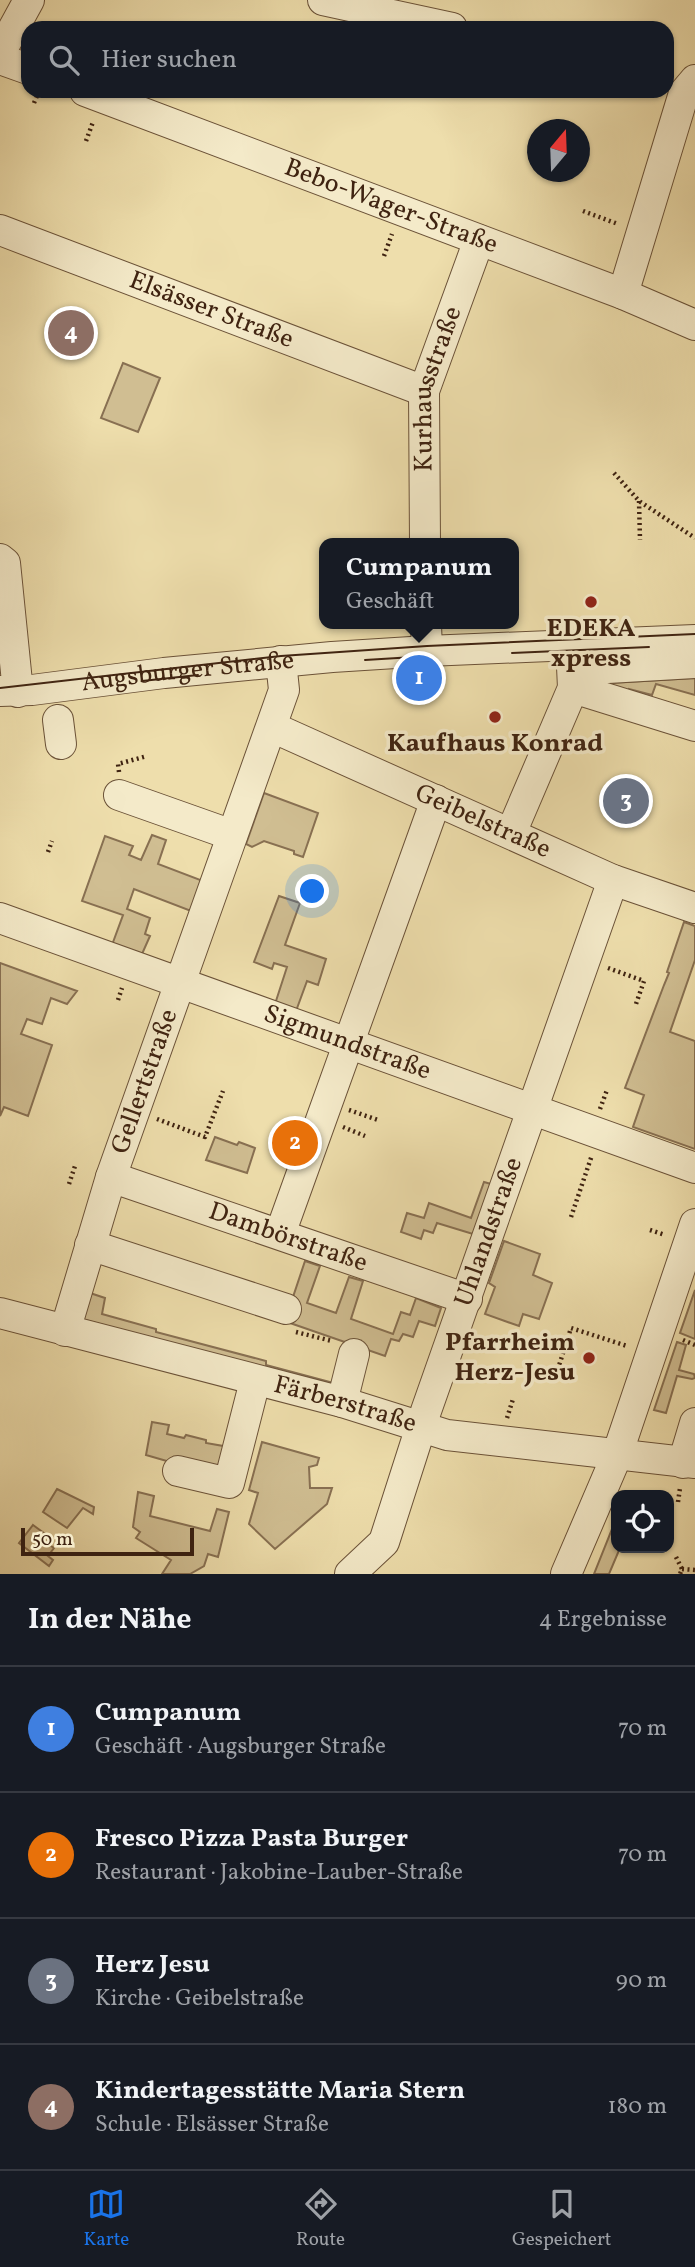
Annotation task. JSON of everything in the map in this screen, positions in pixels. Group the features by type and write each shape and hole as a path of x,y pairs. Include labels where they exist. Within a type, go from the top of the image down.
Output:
{"street":[{"path":"21,66 0,56 29,0"},
{"path":"323,0 420,21"},
{"path":"623,294 684,93 695,79 674,74"},
{"name":"Bebo-Wager-Straße","path":"104,98 623,294 695,324"},
{"name":"Elsässer Straße","path":"0,232 424,391"},
{"name":"Kurhausstraße","path":"425,538 424,391 479,240"},
{"path":"0,559 5,563 5,693"},
{"name":"Augsburger Straße","path":"5,693 281,661 427,637 573,668 695,640"},
{"name":"Gellertstraße","path":"65,1331 111,1177 284,690 281,661"},
{"path":"573,668 695,663"},
{"path":"573,668 695,726"},
{"path":"511,834 573,668"},
{"name":"Geibelstraße","path":"272,727 613,880 695,908"},
{"path":"119,794 232,835"},
{"path":"280,1234 436,800"},
{"name":"Uhlandstraße","path":"350,1574 384,1542 421,1426 613,880"},
{"name":"Sigmundstraße","path":"17,917 180,982 695,1168"},
{"name":"Dambörstraße","path":"111,1177 467,1299"},
{"path":"566,1574 617,1455 651,1354 650,1316 695,1224"},
{"path":"90,1245 290,1320"},
{"name":"Färberstraße","path":"0,1313 342,1402 447,1435 689,1463"},
{"path":"342,1402 354,1354"},
{"path":"178,1471 229,1483 255,1381"},
{"path":"689,1463 695,1423"}],"path":[{"path":"34,103 36,98"},
{"path":"583,211 642,233"},
{"path":"614,472 639,501 695,538"},
{"path":"639,501 640,540"},
{"path":"48,852 52,842"},
{"path":"585,960 643,981 636,1004"},
{"path":"135,1111 205,1137 223,1091"},
{"path":"571,1217 599,1133"},
{"path":"69,1184 75,1166"},
{"path":"290,1320 347,1345 354,1354"},
{"path":"556,1375 571,1328 651,1354"},
{"path":"676,1557 681,1572 695,1570"}],"shaded area":[{"path":"123,363 160,378 138,432 101,418"},
{"path":"695,678 695,695 656,684 652,695 629,689 628,695 577,685"},
{"path":"264,793 318,813 303,857 294,854 294,851 264,841 252,847 246,844"},
{"path":"152,835 166,840 158,864 203,881 191,911 134,889 127,909 150,918 145,934 150,936 142,954 112,945 123,915 82,901 105,836 133,846 129,855 141,860"},
{"path":"279,896 300,903 285,945 326,959 318,985 307,981 296,1011 275,1004 287,967 274,963 272,969 254,962"},
{"path":"684,922 695,926 695,960 670,1032 695,1041 695,1149 633,1127 644,1095 625,1088 669,973 667,972"},
{"path":"0,963 77,991 67,1004 51,998 42,1024 27,1019 21,1034 52,1045 28,1116 4,1107 0,1116"},
{"path":"215,1137 255,1148 247,1173 206,1160"},
{"path":"484,1182 491,1184 473,1234 437,1223 433,1233 424,1230 421,1239 401,1232 407,1213 424,1218 429,1203 471,1218"},
{"path":"504,1241 540,1254 533,1275 552,1283 539,1319 523,1314 519,1326 485,1314 495,1287 489,1283"},
{"path":"305,1261 320,1266 307,1303 336,1313 349,1277 363,1281 351,1319 393,1334 401,1312 410,1315 416,1298 441,1308 435,1326 419,1321 413,1337 403,1334 399,1341 391,1339 385,1356 290,1323 293,1297"},
{"path":"695,1290 695,1339 680,1333"},
{"path":"87,1292 105,1298 102,1314 337,1384 336,1386 232,1361 78,1318"},
{"path":"677,1342 686,1345 679,1370 694,1374 695,1378 677,1376 666,1413 654,1410"},
{"path":"152,1422 169,1425 167,1434 184,1438 186,1435 223,1446 228,1460 208,1473 146,1455"},
{"path":"262,1442 319,1458 317,1465 309,1467 310,1488 332,1488 327,1504 275,1549 249,1524 258,1493 249,1490"},
{"path":"57,1489 94,1507 93,1514 83,1508 67,1528 43,1512"},
{"path":"138,1492 154,1496 150,1516 210,1531 217,1509 229,1512 218,1557 208,1554 204,1566 190,1574 162,1574 171,1560 136,1538 140,1532 133,1527"},
{"path":"33,1525 52,1539 48,1544 54,1548 48,1556 53,1560 49,1566 19,1543"},
{"path":"611,1532 611,1553 618,1553 609,1574 594,1574"}],"tram line":[{"path":"0,688 281,656 427,646 695,634"},
{"path":"512,653 649,647"},
{"path":"365,660 414,657"},
{"path":"142,681 198,675"}],"place":[{"name":"Kindertagesstätte Maria Stern","path":"71,333"},
{"name":"EDEKA xpress","path":"591,602"},
{"name":"Cumpanum","path":"419,678"},
{"name":"Kaufhaus Konrad","path":"495,717"},
{"name":"Herz Jesu","path":"626,801"},
{"name":"Fresco Pizza Pasta Burger","path":"295,1143"},
{"name":"Pfarrheim Herz-Jesu","path":"589,1358"}]}
